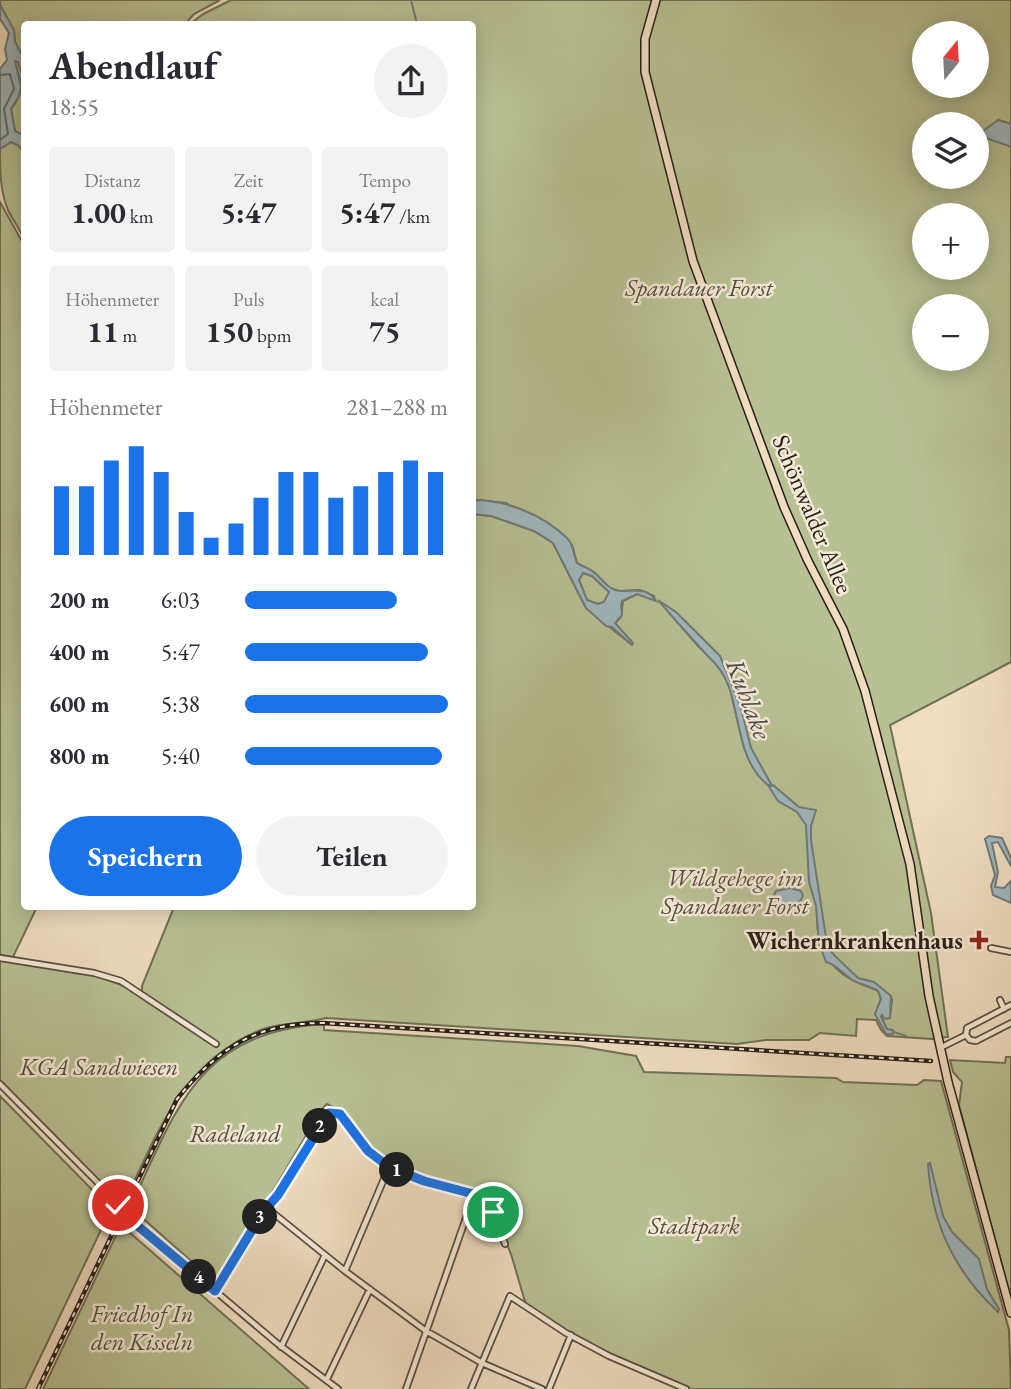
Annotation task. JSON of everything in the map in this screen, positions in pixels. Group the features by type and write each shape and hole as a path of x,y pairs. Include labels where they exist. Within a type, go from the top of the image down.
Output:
{"main road":[{"name":"Schönwalder Allee","path":"656,0 645,39 645,72 693,261 784,507 843,629 865,691 910,864 929,996 954,1108 1011,1313"}],"street":[{"path":"991,948 1011,952"},
{"path":"0,958 94,973 121,981 216,1044"},
{"path":"1000,1000 1004,1009"},
{"path":"1011,1005 967,1028 966,1035 970,1040 976,1041 1011,1023"},
{"path":"940,1048 966,1035"},
{"path":"0,1084 110,1195 127,1216 281,1347 338,1389"},
{"path":"215,1291 329,1113 338,1113 368,1151 389,1167 424,1181 481,1196 489,1206 505,1244"},
{"path":"345,1271 389,1167"},
{"path":"406,1389 474,1195"},
{"path":"267,1208 345,1271 426,1331 482,1363 542,1389"},
{"path":"281,1347 325,1255"},
{"path":"327,1379 370,1289"},
{"path":"471,1389 510,1296 571,1335 617,1360 687,1389"},
{"path":"549,1389 571,1335"}],"green space":[{"path":"0,0 220,0 194,14 188,21 21,21 21,53 15,42 14,30 0,5"},
{"name":"Spandauer Forst","path":"231,0 1011,0 1011,124 998,120 999,140 1011,147 1011,662 890,725 931,913 948,1037 932,1039 887,1036 876,1020 857,1019 856,1036 820,1033 809,1040 766,1040 737,1044 326,1018 271,1027 235,1043 211,1060 191,1081 160,1128 121,1209 0,1084 0,960 95,975 142,993 142,986 173,910 476,910 476,514 491,516 534,531 553,543 586,608 632,645 615,623 621,617 623,601 637,594 655,600 654,596 640,590 619,591 610,588 594,572 577,563 572,545 506,503 476,500 476,21 194,21","holes":["663,605 683,619 720,656 751,748 770,784 758,775 744,748 724,675","817,912 831,950 843,967 892,999 890,1018 881,1017 887,1029 875,1014 881,999 878,991 851,980 841,973 827,956 819,936"]},
{"path":"14,60 18,62 21,71 21,134 15,131 11,109 16,102 20,79"},
{"path":"11,142 21,148 21,232 5,203 0,173 0,149"},
{"path":"0,202 21,240 21,910 36,910 13,957 0,955"},
{"path":"583,573 592,576 610,593 604,602 598,604 587,600 579,580"},
{"name":"Stadtpark","path":"324,1024 324,1030 578,1046 636,1056 644,1072 836,1078 843,1082 917,1085 924,1080 941,1081 1009,1330 1011,1389 691,1389 616,1357 570,1333 526,1305 511,1254 493,1211 481,1195 471,1190 432,1183 400,1169 368,1144 335,1108 327,1104 217,1284 130,1207 179,1108 197,1081 219,1059 247,1042 281,1030"},
{"path":"1006,1057 1011,1057 1011,1299 959,1105 962,1082 953,1072 950,1060 1005,1063"},
{"path":"0,1096 111,1209 25,1389 0,1389"},
{"name":"Friedhof In den Kisseln","path":"121,1225 309,1389 43,1389"}],"water":[{"path":"0,5 14,30 15,42 21,53 21,71 15,61 21,87 11,109 15,131 21,134 21,148 11,142 0,149 0,69 7,60 5,49 9,33 0,19"},
{"path":"998,120 1011,124 1011,147 989,139 989,127"},
{"path":"476,500 511,506 535,515 567,538 577,563 592,571 608,586 620,591 649,593 656,601 637,594 622,601 622,615 615,623 632,645 586,608 553,543 534,531 491,516 476,514","holes":["583,573 592,576 609,592 604,602 598,604 587,600 579,580"]},
{"name":"Kuhlake","path":"658,600 676,612 720,656 741,708 751,748 771,784 768,785 758,776 751,765 733,699 722,673"},
{"name":"Kuhlake","path":"773,785 799,807 816,810 811,826 811,840 827,944 832,953 858,978 874,982 891,996 890,1018 881,1017 887,1029 893,1030 893,1034 886,1034 875,1014 881,999 878,991 854,981 826,962 819,943 816,906 809,882 806,825 797,812 778,801 769,787"},
{"path":"989,836 1002,838 1011,858 1011,866 998,842 992,843 998,872 995,887 1004,888 1011,881 1011,903 993,895 991,886 995,875 985,839"},
{"path":"790,888 801,891 803,896 794,911 785,912 775,903 773,897 776,891"},
{"path":"930,1163 943,1216 952,1232 979,1259 987,1289 999,1309 998,1312 969,1280 948,1245 934,1207"}],"waterway":[{"path":"411,0 416,21"},
{"name":"Kuhlake","path":"894,1032 906,1036"}],"railway":[{"path":"38,1389 177,1099 192,1081 224,1053 258,1034 299,1024 323,1023 931,1061"}],"place":[{"name":"Wichernkrankenhaus","path":"979,940"}],"route":[{"path":"118,1205 139,1227 215,1291 263,1212 278,1195 329,1113 333,1112 340,1114 368,1151 389,1167 424,1181 481,1196 493,1212"}],"park label":[{"name":"Wildgehege im Spandauer Forst","path":"735,891"},
{"name":"KGA Sandwiesen","path":"99,1066"},
{"name":"Radeland","path":"235,1133"}]}
